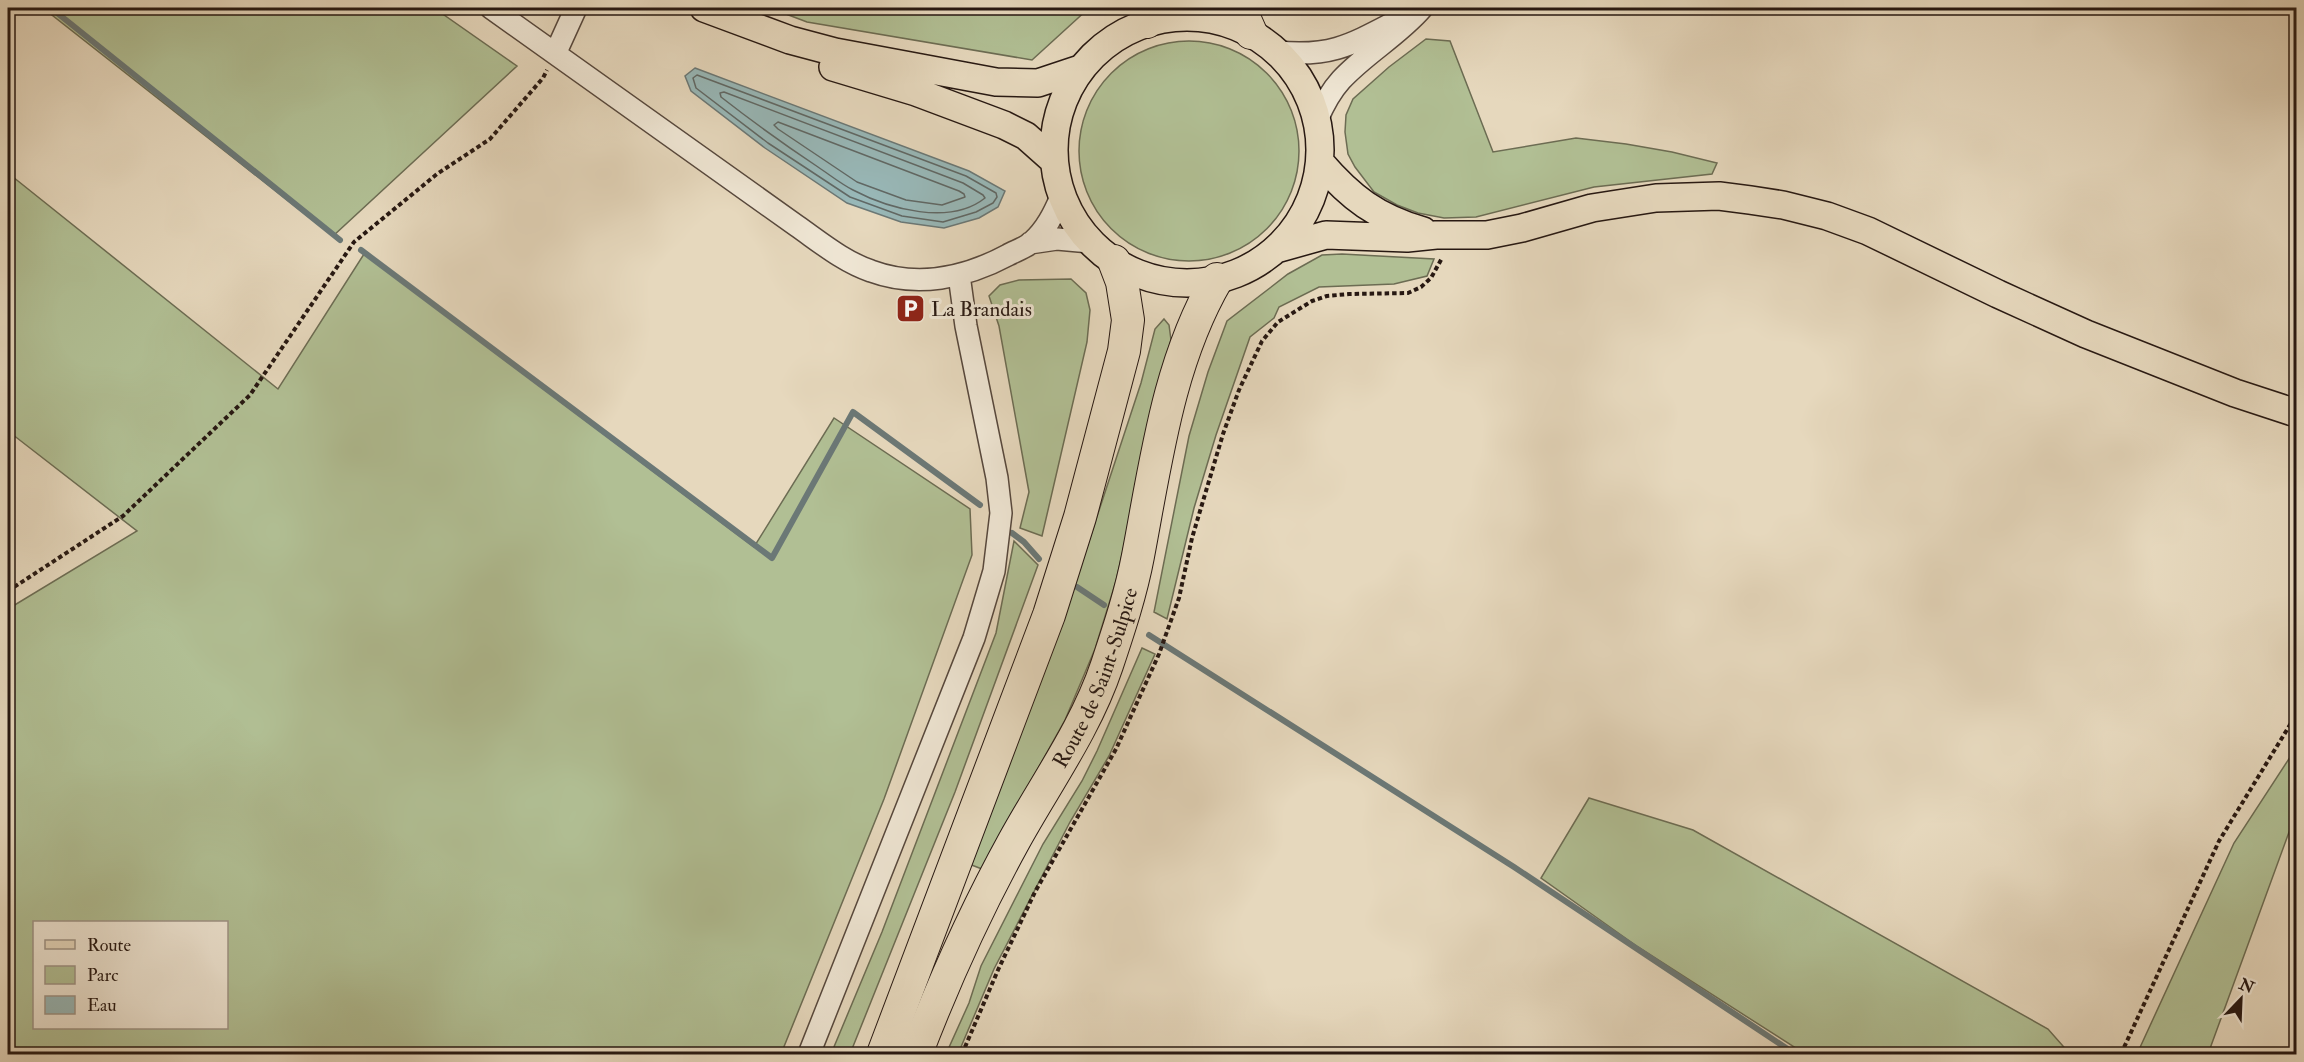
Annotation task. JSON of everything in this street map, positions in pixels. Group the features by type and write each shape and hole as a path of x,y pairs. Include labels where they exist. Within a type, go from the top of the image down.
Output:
{"highway":[{"path":"883,1054 1045,626 1080,517 1124,351 1128,320 1122,282 1102,252"},
{"name":"Route de Saint-Sulpice","path":"916,1054 949,972 980,907 1015,840 1078,732 1106,667 1138,558 1150,482 1167,410 1190,335 1217,279"}],"main road":[{"path":"703,8 790,40 835,52 996,82 1038,83 1062,77 1080,69"},
{"path":"703,8 786,50 916,92 1004,125 1026,136 1053,160"},
{"path":"1152,15 1200,17 1226,22 1245,20 1278,52 1302,83 1317,120 1320,141 1320,162 1315,186 1306,209 1293,230 1276,249 1239,273 1191,283 1164,281 1137,274 1102,252 1074,221 1061,197 1053,160 1058,112 1067,89 1080,69 1109,40 1152,15"},
{"path":"1320,162 1345,190 1362,204 1395,221 1442,235"},
{"path":"1276,249 1326,235 1407,238 1442,235 1470,236 1503,232 1592,208 1656,198 1719,196 1783,205 1827,216 1868,231 2086,334 2235,393 2296,413"}],"street":[{"path":"492,8 797,226 869,271 903,279 927,281 981,268 1030,243 1057,238 1102,252"},
{"path":"556,52 576,8"},
{"path":"1278,52 1298,54 1327,52 1358,42 1404,18 1416,8"},
{"path":"1317,120 1341,80 1410,22 1422,8"},
{"path":"1030,243 1045,228 1061,197"},
{"path":"809,1054 967,657 987,600 998,544 1000,513 997,478 966,326 959,275"}],"path":[{"path":"8,591 123,516 250,395 354,242 437,174 490,139 543,78 556,52"},
{"path":"962,1054 1035,892 1116,749 1159,654 1179,598 1192,538 1220,443 1239,390 1262,340 1278,322 1312,301 1327,296 1349,294 1408,293 1421,286 1431,278 1440,263 1442,235"},
{"path":"2121,1054 2219,841 2296,715"}],"green space":[{"path":"43,8 434,8 517,66 333,236"},
{"path":"770,8 1089,8 1032,60 807,22"},
{"path":"1426,39 1450,41 1493,152 1576,138 1672,152 1717,163 1712,174 1594,187 1476,217 1444,218 1418,213 1397,205 1374,192 1355,167 1348,154 1345,132 1346,115 1353,99 1389,67"},
{"path":"1189,41 1210,43 1241,54 1267,73 1286,99 1297,130 1299,151 1297,172 1286,203 1267,229 1241,248 1210,259 1189,261 1168,259 1137,248 1111,229 1092,203 1081,172 1079,151 1081,130 1092,99 1111,73 1137,54 1168,43"},
{"path":"8,173 278,389 364,254 754,547 834,418 970,509 972,555 884,799 781,1054 8,1054 8,609 137,531 8,431"},
{"path":"1322,255 1434,259 1427,276 1394,284 1319,287 1279,307 1274,318 1250,337 1216,435 1194,508 1167,619 1154,612 1189,436 1208,372 1227,321 1288,274"},
{"path":"1071,279 1086,293 1090,310 1087,342 1042,536 1020,528 1029,492 999,326 989,296 1000,285 1019,280"},
{"path":"1164,319 1169,325 1171,340 1116,581 1095,649 1065,720 982,869 969,864 1086,550 1141,383 1155,329"},
{"path":"1014,541 1038,565 955,792 850,1054 831,1054 882,932 996,633"},
{"path":"1142,648 1155,654 1109,756 1070,822 994,969 958,1054 946,1054 969,1003 981,966 1043,844 1082,781"},
{"path":"2296,748 2296,813 2208,1054 2137,1054 2234,843"},
{"path":"1589,798 1693,830 2048,1029 2070,1054 1805,1054 1638,947 1541,878"}],"water":[{"path":"695,68 969,171 1005,191 998,207 979,218 944,228 901,222 847,203 765,148 691,91 685,76"}],"waterway":[{"path":"51,8 340,240"},
{"path":"361,250 772,558 853,412 980,505"},
{"path":"1012,533 1024,542 1039,559"},
{"path":"1077,587 1104,605"},
{"path":"1149,635 1514,867 1795,1054"}],"place":[{"name":"La Brandais","path":"910,309"}]}
